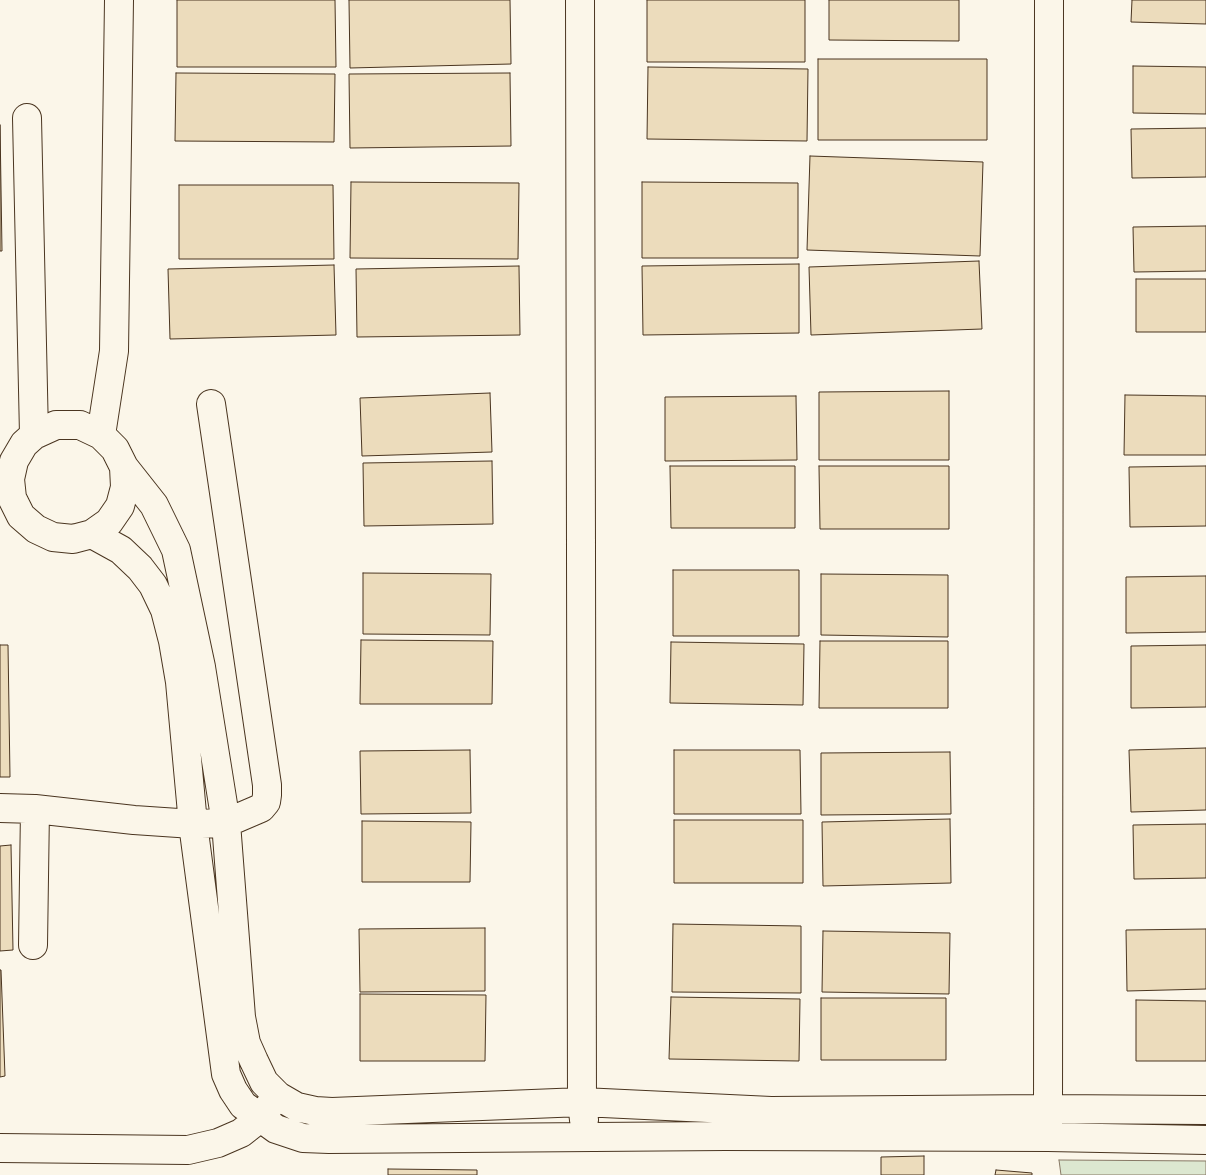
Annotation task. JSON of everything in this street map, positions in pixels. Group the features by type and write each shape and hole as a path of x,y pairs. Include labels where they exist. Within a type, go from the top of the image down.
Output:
{"lane":[{"path":"101,435 114,351 119,0"},
{"path":"580,0 582,1102 586,1136"},
{"path":"1048,1137 1049,0"},
{"path":"27,118 19,439 10,479 11,514 54,538 73,539 92,534 109,522 120,506 125,486 124,467"},
{"path":"0,808 35,809 134,820 194,824 226,823 261,808 266,802 267,785 211,404"},
{"path":"19,439 56,425 80,425 101,435 115,449 124,467 154,505 176,550 202,667 226,823 241,1007 246,1043 264,1082 278,1096 297,1107 332,1112 582,1102 771,1111 1206,1110"},
{"path":"92,534 121,550 140,568 153,586 164,610 173,641 180,682 194,824 226,1074 233,1090 243,1105 276,1129 303,1138 330,1139 586,1136 1048,1137 1206,1140"},
{"path":"33,945 35,809"},
{"path":"0,1148 188,1150 218,1143 241,1133 260,1118 278,1096"}],"green space":[{"path":"1059,1160 1206,1161 1206,1175 1061,1175"}],"building":[{"path":"177,0 335,0 336,67 177,67"},
{"path":"349,0 510,0 511,64 350,68"},
{"path":"647,0 805,0 805,62 647,62"},
{"path":"829,0 959,0 959,41 829,40"},
{"path":"1132,0 1206,0 1206,24 1131,22"},
{"path":"818,59 987,59 987,140 818,140"},
{"path":"1133,66 1206,67 1206,114 1133,113"},
{"path":"648,67 808,69 807,141 647,139"},
{"path":"176,73 335,74 334,142 175,141"},
{"path":"510,73 511,146 350,148 349,74"},
{"path":"0,125 2,251 0,251"},
{"path":"1206,128 1206,177 1132,178 1131,129"},
{"path":"810,156 983,162 980,256 807,250"},
{"path":"351,182 519,183 518,259 350,258"},
{"path":"642,182 798,183 798,258 642,258"},
{"path":"179,185 333,185 334,259 179,259"},
{"path":"1206,226 1206,271 1134,272 1133,227"},
{"path":"979,261 982,329 811,335 809,267"},
{"path":"799,264 799,333 643,335 642,266"},
{"path":"334,265 336,335 170,339 168,269"},
{"path":"519,266 520,335 357,337 356,269"},
{"path":"1136,279 1206,279 1206,332 1136,332"},
{"path":"949,391 949,460 819,460 819,392"},
{"path":"490,393 492,452 362,456 360,398"},
{"path":"1125,395 1206,396 1206,455 1124,455"},
{"path":"796,396 797,460 665,461 665,397"},
{"path":"492,461 493,524 364,526 363,463"},
{"path":"670,466 795,466 795,528 671,528"},
{"path":"819,466 949,466 949,529 820,529"},
{"path":"1206,466 1206,526 1130,527 1129,467"},
{"path":"673,570 799,570 799,636 673,636"},
{"path":"363,573 491,574 490,635 363,634"},
{"path":"821,574 948,575 948,637 821,635"},
{"path":"1206,576 1206,632 1126,633 1126,577"},
{"path":"361,640 493,641 492,704 360,704"},
{"path":"820,641 948,641 948,708 819,708"},
{"path":"671,642 804,644 803,705 670,703"},
{"path":"0,645 8,645 10,777 0,777"},
{"path":"1206,645 1206,707 1131,708 1131,646"},
{"path":"1206,748 1206,810 1131,812 1129,750"},
{"path":"470,750 471,813 361,814 360,751"},
{"path":"674,750 800,750 801,814 674,814"},
{"path":"950,752 951,814 821,815 821,753"},
{"path":"950,819 951,883 823,886 822,822"},
{"path":"674,820 803,820 803,883 674,883"},
{"path":"362,821 471,822 470,882 362,882"},
{"path":"1206,824 1206,878 1134,879 1133,825"},
{"path":"11,845 13,950 0,951 0,846"},
{"path":"673,924 801,926 801,993 672,992"},
{"path":"485,928 485,991 360,992 359,929"},
{"path":"1206,929 1206,989 1127,991 1126,930"},
{"path":"823,931 950,933 949,994 822,992"},
{"path":"0,970 5,1076 0,1077"},
{"path":"360,994 486,995 485,1061 360,1061"},
{"path":"671,997 800,999 799,1061 669,1059"},
{"path":"821,998 946,998 946,1060 821,1060"},
{"path":"1136,1000 1206,1001 1206,1061 1136,1061"},
{"path":"924,1156 924,1175 881,1175 881,1157"},
{"path":"388,1169 477,1170 477,1175 388,1175"},
{"path":"996,1170 1032,1173 1032,1175 995,1175"}]}
